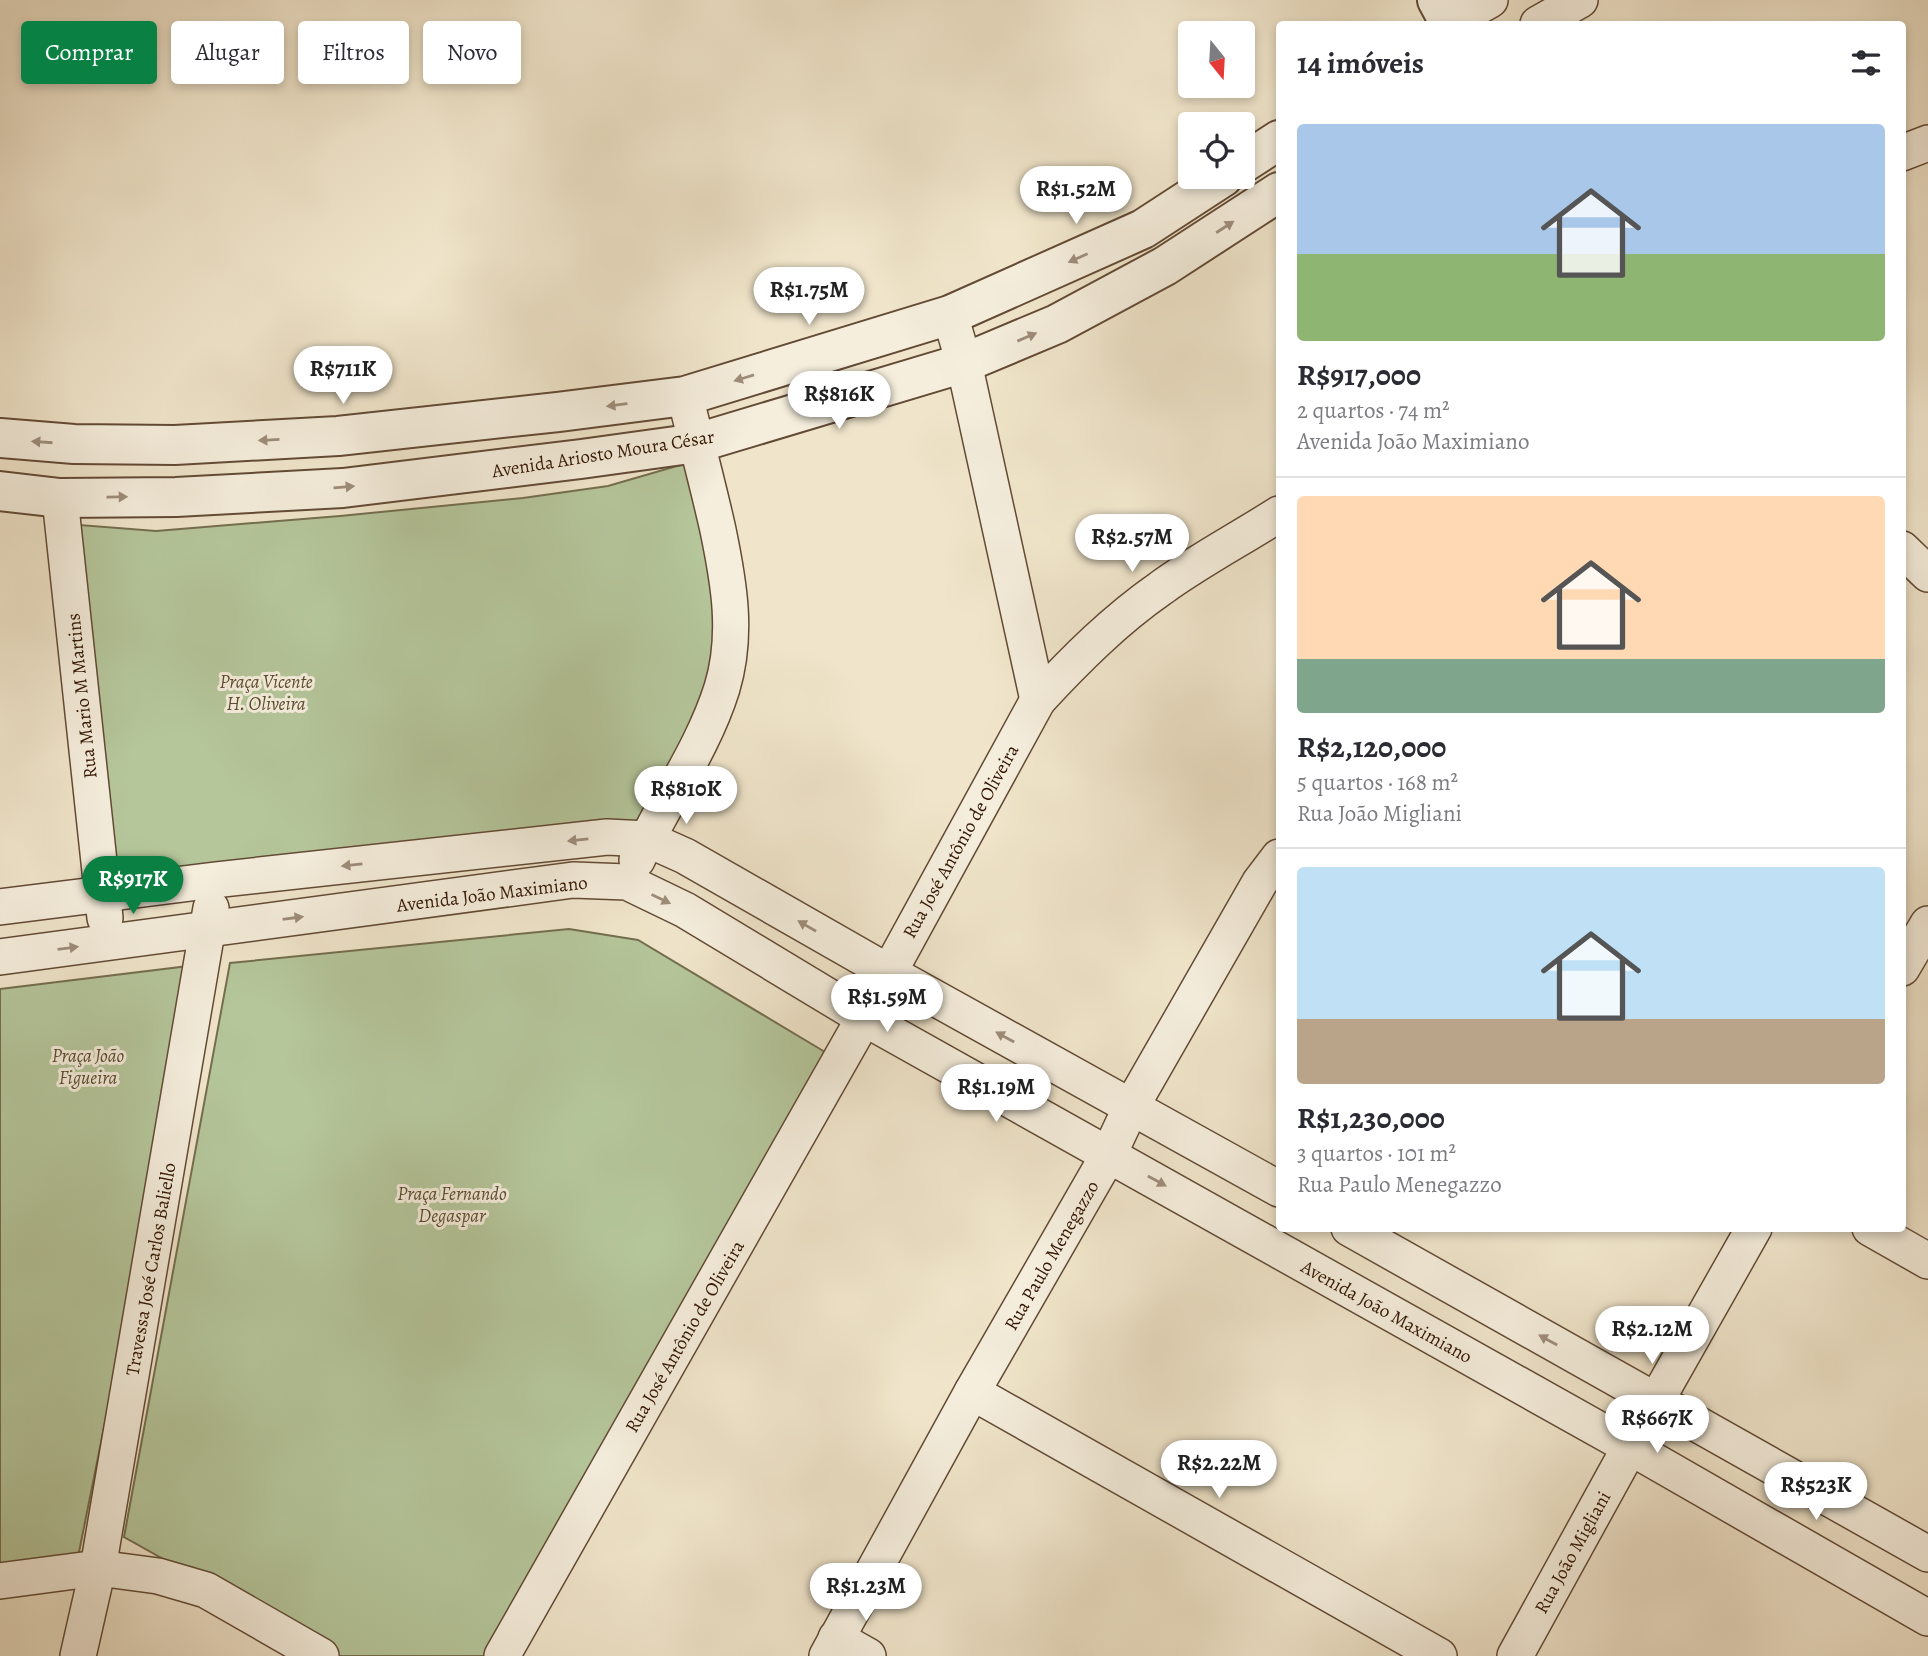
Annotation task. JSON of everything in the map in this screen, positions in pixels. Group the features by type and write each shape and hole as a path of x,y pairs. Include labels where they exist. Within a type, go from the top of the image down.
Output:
{"street":[{"path":"1446,18 1490,0"},
{"path":"1543,21 1580,0"},
{"path":"1255,156 1276,142"},
{"path":"1906,151 1928,143"},
{"path":"0,438 74,444 174,445 325,437 685,396 950,315 1143,229 1205,189"},
{"name":"Avenida Ariosto Moura César","path":"0,491 60,498 176,497 343,488 697,443 964,363 1057,324 1165,266 1276,194"},
{"path":"950,315 964,363 1038,699"},
{"path":"627,882 647,839 697,749 722,688 731,638 729,586 685,396"},
{"name":"Rua Mario M Martins","path":"60,498 108,943"},
{"name":"Rua José Antônio de Oliveira","path":"502,1656 864,1018 1038,699 1079,655 1129,612 1162,587 1276,516"},
{"path":"1906,553 1928,574"},
{"path":"0,906 607,837 647,839 685,856 1276,1187"},
{"name":"Rua Paulo Menegazzo","path":"832,1647 972,1392 1109,1154 1131,1107 1273,878"},
{"name":"Travessa José Carlos Baliello","path":"78,1656 98,1568 215,880"},
{"name":"Avenida João Maximiano","path":"0,957 573,880 627,882 685,910 864,1018 1630,1447 1928,1618"},
{"path":"1356,1232 1928,1554"},
{"name":"Rua João Migliani","path":"1515,1656 1752,1232"},
{"path":"1877,1232 1928,1261"},
{"path":"1368,1300 1395,1254"},
{"path":"972,1392 1439,1656"},
{"path":"1826,1560 1855,1512"},
{"path":"0,1581 98,1568 158,1576 206,1590 321,1656"},
{"path":"832,1647 868,1656"}],"green space":[{"name":"Praça Vicente H. Oliveira","path":"694,461 719,581 710,666 686,751 641,822 111,880 80,525 156,531 523,498 608,486"},
{"name":"Praça Fernando Degaspar","path":"569,929 638,940 835,1058 494,1656 336,1656 124,1537 230,963"},
{"name":"Praça João Figueira","path":"197,965 77,1562 0,1572 0,989"}]}
